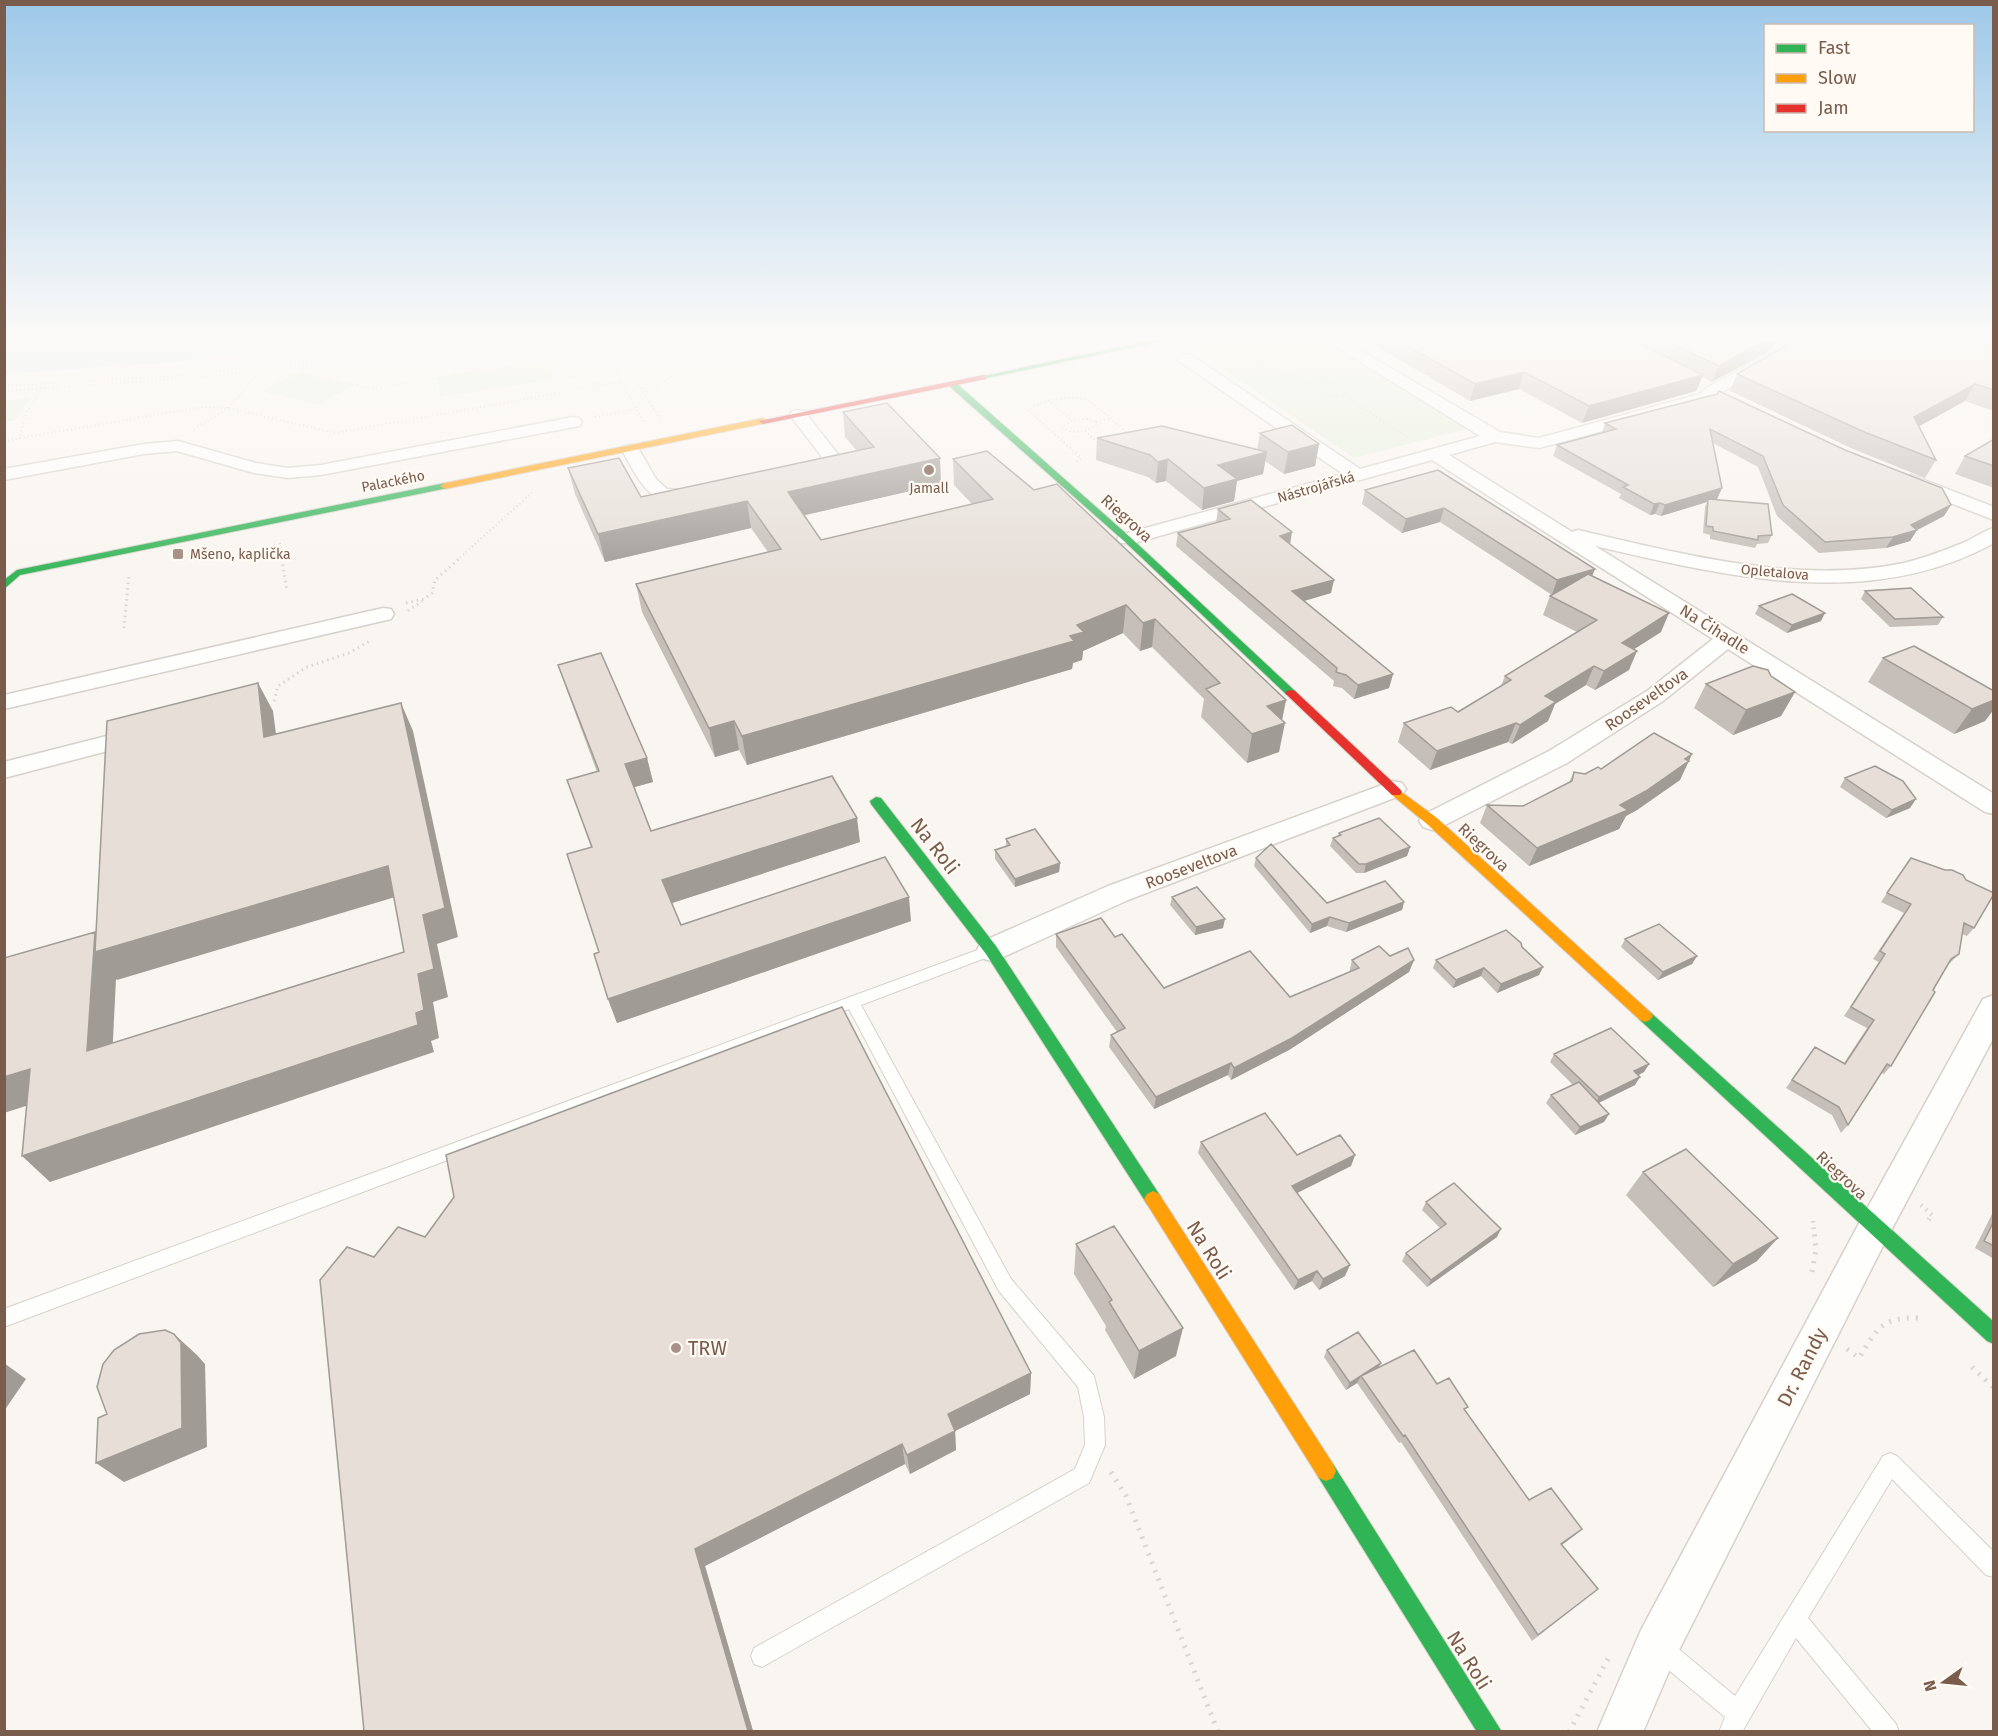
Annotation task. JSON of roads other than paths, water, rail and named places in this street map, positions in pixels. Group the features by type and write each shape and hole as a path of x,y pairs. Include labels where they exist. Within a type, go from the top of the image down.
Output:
{"street":[{"name":"Palackého","path":"4,586 13,568 631,450 770,421"},
{"path":"776,476 822,466 829,462 831,457 828,451 803,421"},
{"name":"Riegrova","path":"994,421 1127,539 1393,789 1432,821 1994,1335"},
{"path":"1278,421 1357,475"},
{"path":"1470,421 1495,436 1539,443 1621,421"},
{"path":"4,475 144,449 178,446 254,468 288,473 321,471 573,422"},
{"name":"Nástrojářská","path":"1127,539 1495,436"},
{"path":"631,450 656,492 664,497 673,498 707,492"},
{"name":"Na Čihadle","path":"1435,454 1553,530 1729,637 1994,806"},
{"path":"1899,476 1994,514"},
{"name":"Opletalova","path":"1553,530 1660,555 1747,571 1832,577 1883,573 1929,564 1994,534"},
{"path":"4,702 396,611"},
{"name":"Rooseveltova","path":"1432,821 1558,757 1655,696 1729,637"},
{"path":"4,770 162,730"},
{"name":"Rooseveltova","path":"991,950 1118,893 1393,789"},
{"name":"Na Roli","path":"876,801 991,950 1106,1124 1491,1731"},
{"name":"Dr. Randy","path":"1620,1731 1657,1646 1875,1227 1994,1007"}],"lane":[{"path":"4,1318 991,950"},
{"path":"762,1656 1082,1476 1095,1445 1094,1417 1087,1383 1005,1285 853,1003"},
{"path":"1657,1646 1734,1722 1890,1463 1994,1567"},
{"path":"1795,1619 1888,1731"}],"place":[{"name":"Jamall","path":"929,470"},
{"name":"Mšeno, kaplička","path":"178,554"},
{"name":"TRW","path":"676,1348"}]}
